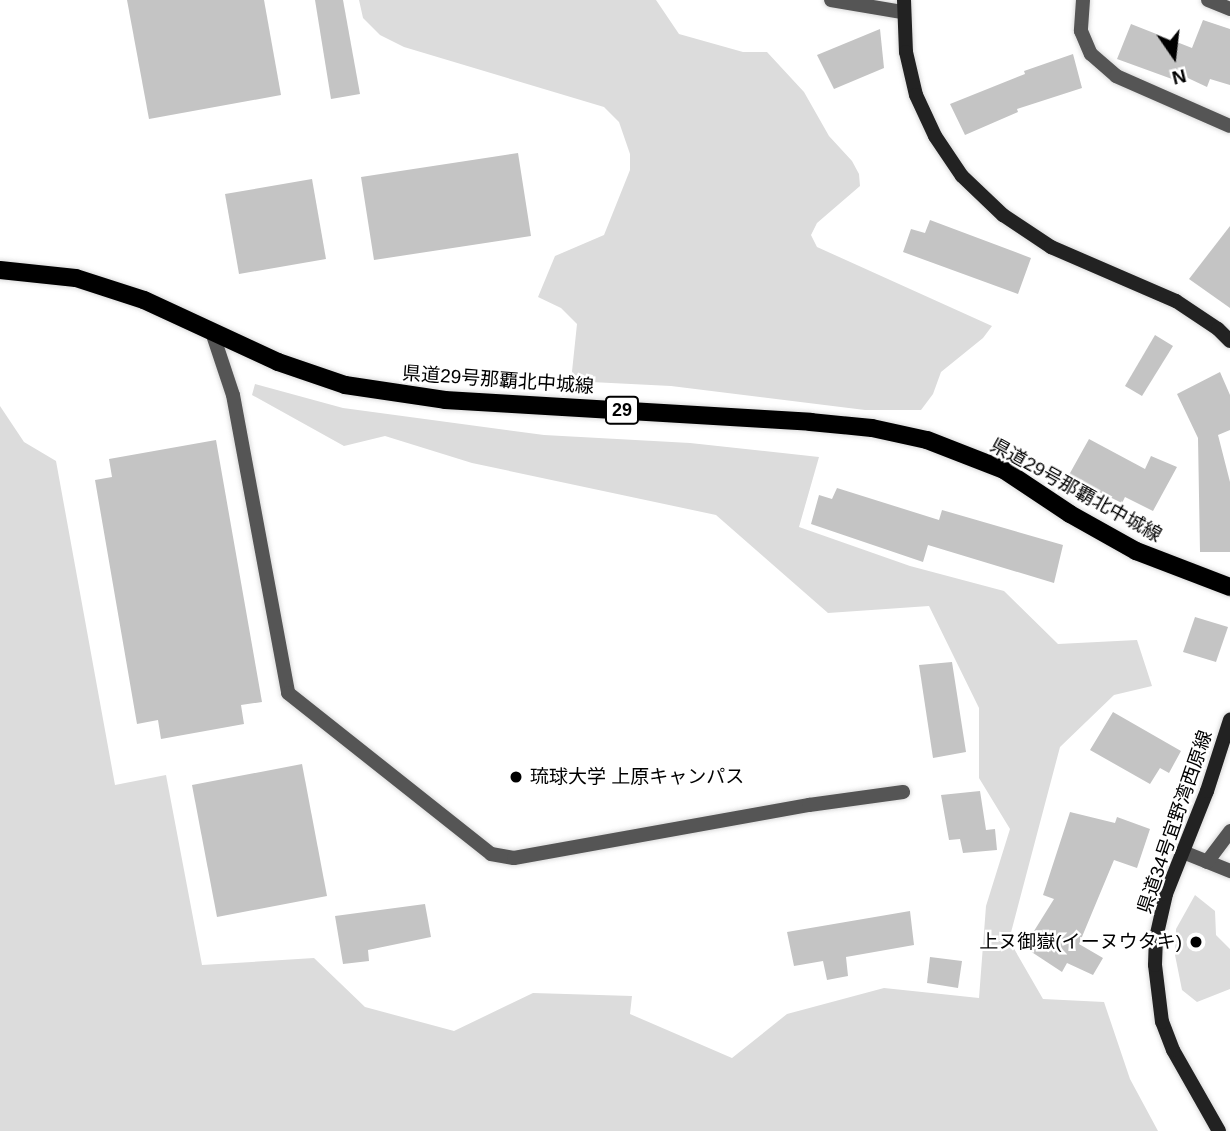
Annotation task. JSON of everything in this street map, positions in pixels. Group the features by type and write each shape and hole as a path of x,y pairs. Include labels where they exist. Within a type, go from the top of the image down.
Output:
{"main road":[{"name":"県道29号那覇北中城線","path":"0,270 76,278 144,300 278,362 345,386 445,400 810,422 872,428 927,440 1004,470 1070,514 1136,551 1230,587"}],"street":[{"path":"831,0 903,6 906,52 916,95 935,136 962,176 1003,215 1051,247 1176,301 1218,328 1230,341"},
{"path":"1083,0 1081,31 1091,54 1116,76 1230,126"},
{"path":"1208,0 1230,9"},
{"path":"212,332 233,395 288,693 491,854 514,858 809,805 903,792"},
{"name":"県道34号宜野湾西原線","path":"1219,1131 1173,1050 1162,1023 1154,965 1158,928 1166,894 1230,720"},
{"path":"1207,862 1230,831"},
{"path":"1183,852 1230,871"}],"shaded area":[{"path":"359,0 656,0 679,34 743,52 767,52 804,92 829,136 852,161 859,174 860,186 817,223 811,235 817,247 992,326 983,338 941,372 933,394 921,410 865,410 671,386 571,381 577,324 561,308 538,297 555,256 604,235 630,170 630,154 619,122 604,107 404,47 380,35 363,18"},
{"path":"255,384 343,408 544,435 690,443 819,457 799,527 910,566 1004,591 1058,644 1137,640 1152,686 1114,695 1060,747 1009,940 1043,999 1104,1002 1130,1079 1158,1131 0,1131 0,406 24,442 56,461 115,785 166,775 202,965 314,958 365,1007 454,1031 533,993 632,996 630,1014 732,1058 787,1014 884,988 979,998 986,906 1010,829 979,778 979,708 929,606 828,613 716,515 472,463 385,436 344,446 252,395"},
{"path":"1195,895 1215,911 1216,935 1230,949 1230,989 1197,1002 1182,990 1175,955 1176,929"}],"building":[{"path":"127,0 264,0 281,95 149,119"},
{"path":"315,0 343,0 360,94 331,99"},
{"path":"1203,20 1230,29 1230,85 1210,79 1207,87 1175,72 1172,79 1117,59 1131,24 1192,48"},
{"path":"880,29 884,68 834,89 817,55"},
{"path":"1073,54 1082,88 1017,109 1018,112 965,135 950,104 1025,74 1024,71"},
{"path":"518,153 531,236 374,260 361,177"},
{"path":"312,179 326,259 239,274 225,194"},
{"path":"930,220 1031,258 1018,294 903,252 911,229 925,233"},
{"path":"1230,226 1230,308 1189,279"},
{"path":"1155,335 1173,346 1142,396 1125,386"},
{"path":"1220,372 1230,395 1230,430 1218,435 1230,482 1230,552 1200,552 1198,438 1177,394"},
{"path":"1089,439 1145,469 1151,456 1177,467 1153,511 1125,497 1122,503 1089,487 1085,493 1065,482"},
{"path":"216,440 262,702 241,705 244,724 161,739 158,720 137,724 95,480 112,477 109,459"},
{"path":"837,488 939,520 942,510 1063,545 1054,583 928,545 923,562 811,524 819,495 832,499"},
{"path":"1195,617 1228,627 1216,662 1183,652"},
{"path":"952,662 966,752 933,758 919,665"},
{"path":"1113,712 1181,751 1169,773 1160,768 1150,784 1090,750"},
{"path":"302,764 327,896 217,917 192,785"},
{"path":"980,791 986,830 995,829 997,850 963,853 960,839 949,840 941,795"},
{"path":"1070,812 1115,823 1117,817 1150,829 1137,868 1114,860 1079,944 1103,958 1093,975 1067,963 1062,972 1024,947 1054,899 1043,895"},
{"path":"425,904 431,937 368,950 369,961 343,964 335,916"},
{"path":"910,911 914,945 846,957 848,976 827,980 823,961 794,966 787,932"},
{"path":"930,957 962,961 958,988 927,983"}],"place":[{"name":"琉球大学 上原キャンパス","path":"516,777"},
{"name":"上ヌ御嶽(イーヌウタキ)","path":"1196,942"}]}
